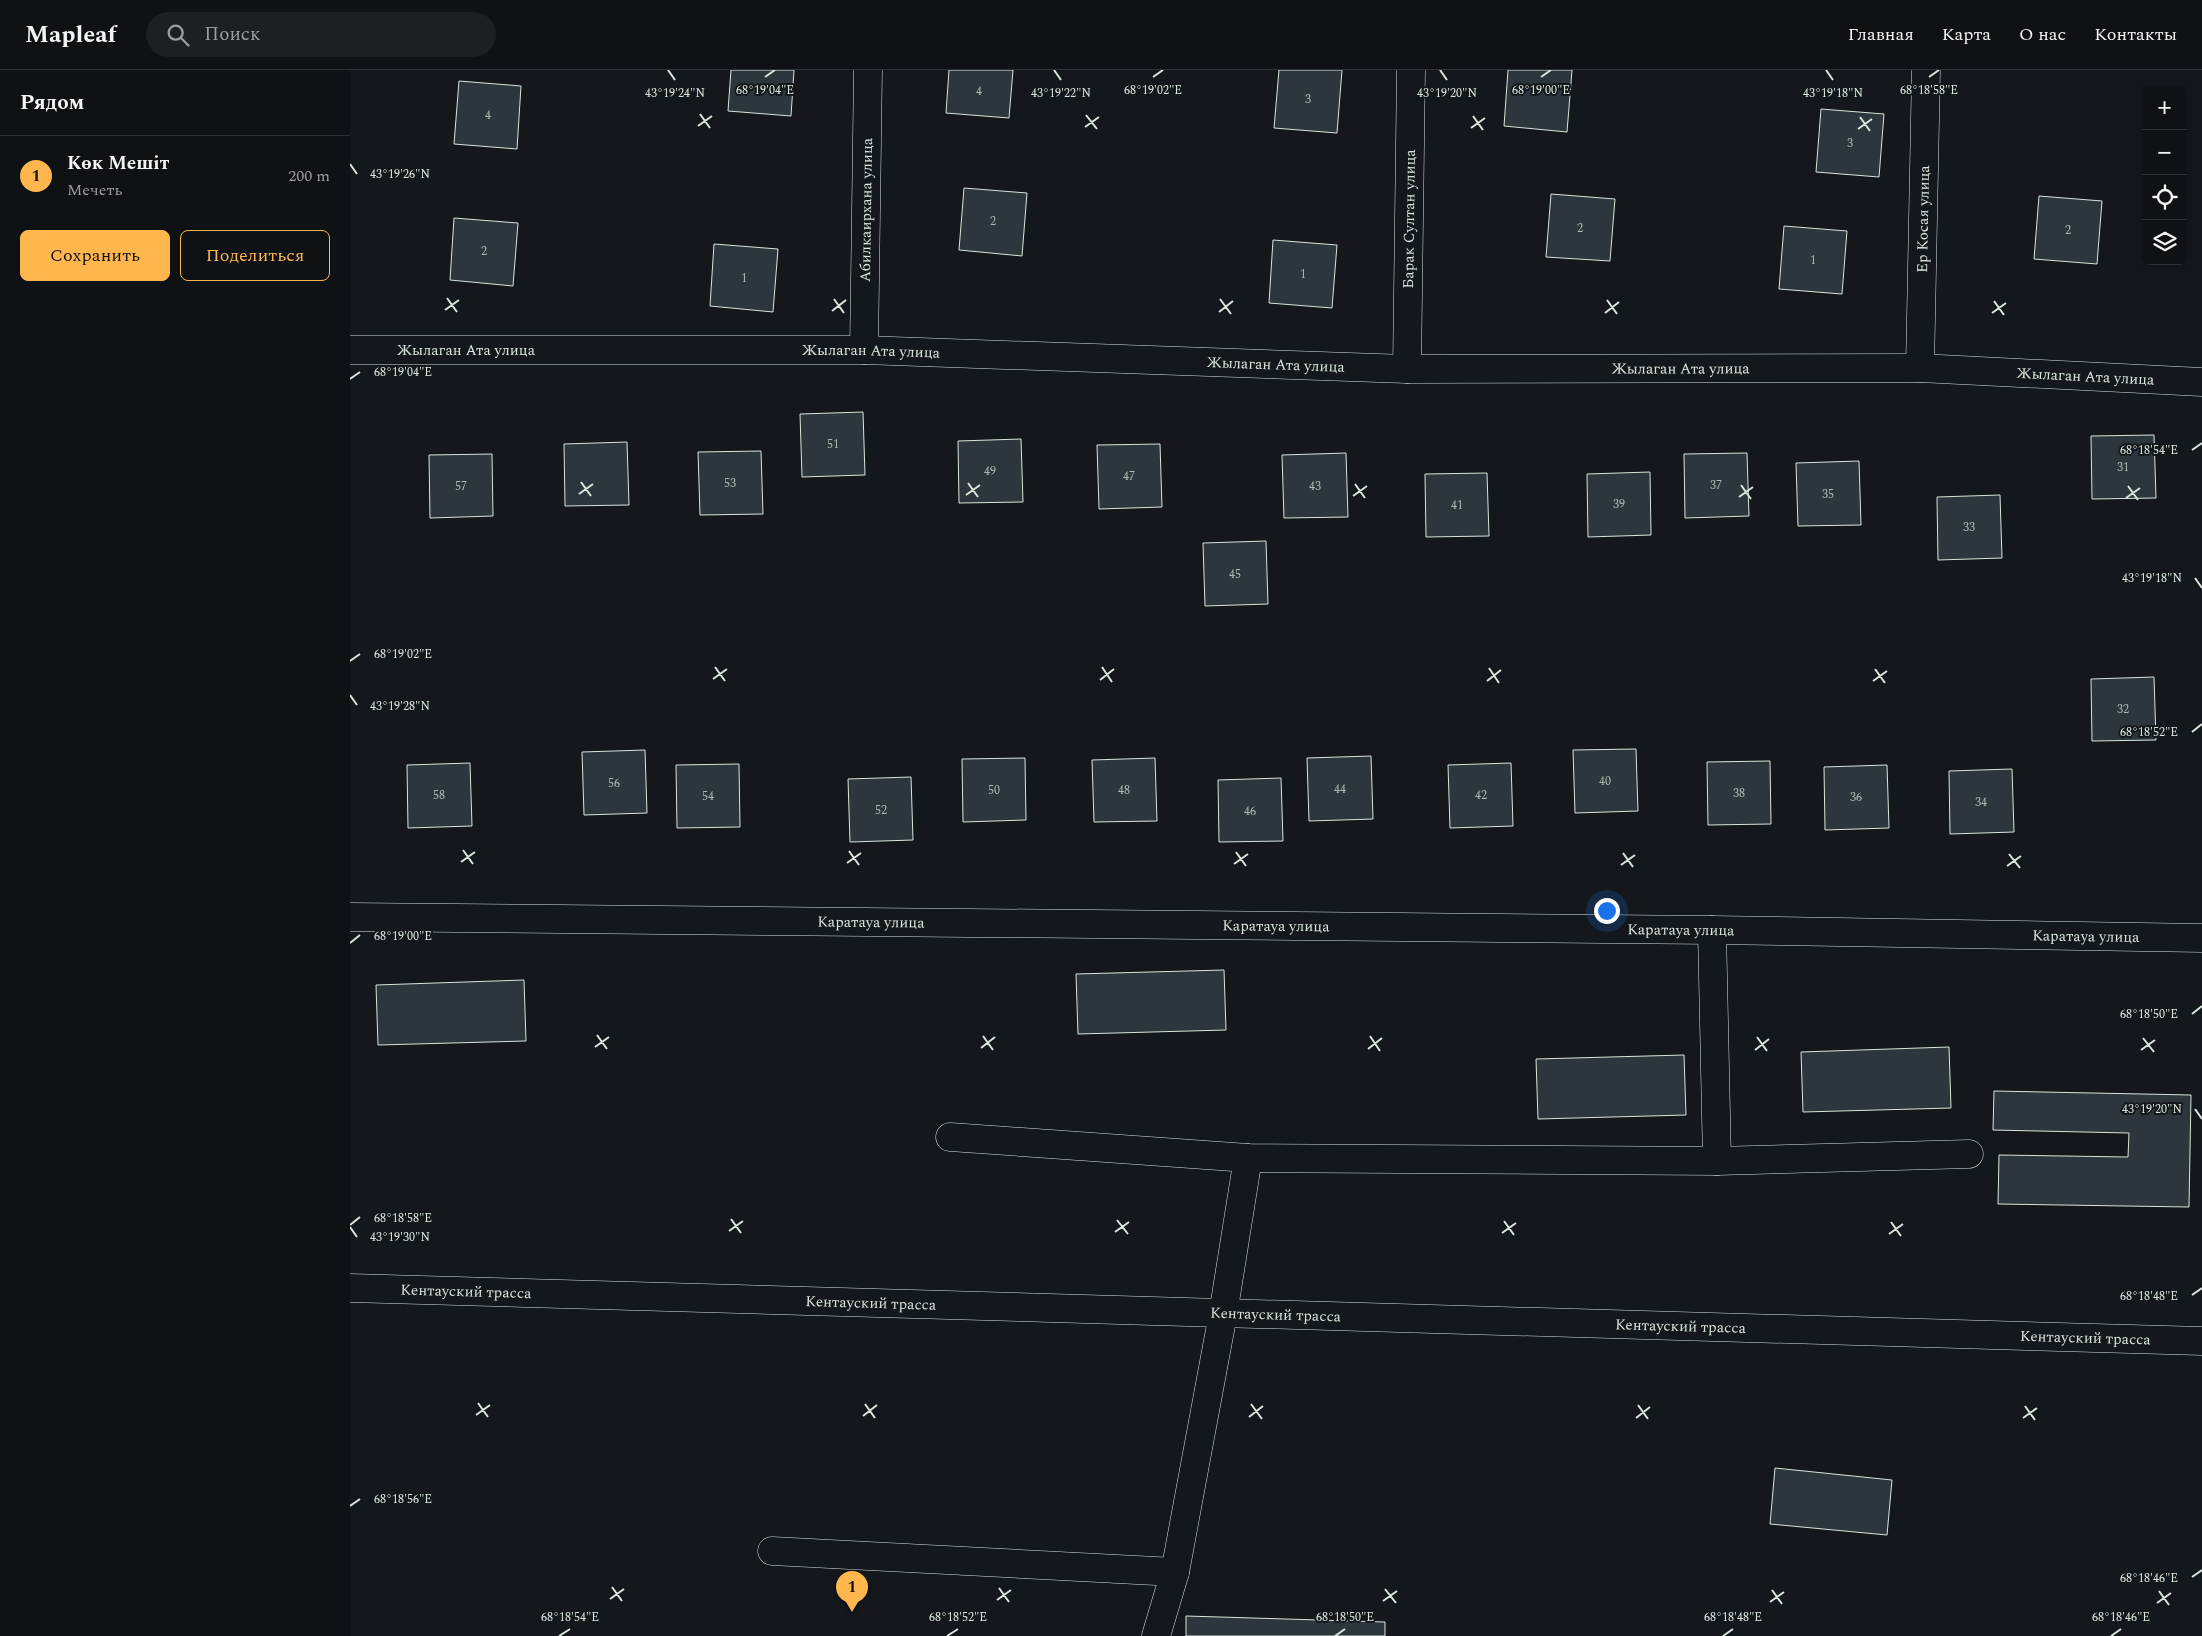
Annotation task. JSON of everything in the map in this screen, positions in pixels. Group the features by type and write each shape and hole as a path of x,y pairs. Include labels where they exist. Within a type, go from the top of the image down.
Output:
{"street":[{"name":"Абилкаирхана улица","path":"864,350 868,70"},
{"name":"Барак Султан улица","path":"1407,369 1411,70"},
{"name":"Ер Косая улица","path":"1920,368 1926,70"},
{"name":"Жылаган Ата улица","path":"350,350 864,350 1407,369 1920,368 2202,382"},
{"name":"Каратауа улица","path":"350,917 1712,930 2202,938"},
{"path":"1712,930 1717,1161"},
{"path":"950,1137 1248,1158 1717,1161 1969,1154"},
{"path":"1156,1636 1175,1572 1223,1314 1248,1158"},
{"name":"Кентауский трасса","path":"350,1288 2202,1341"},
{"path":"772,1551 1175,1572"}],"building":[{"path":"731,70 794,70 791,116 728,111"},
{"path":"949,70 1013,70 1009,118 946,113"},
{"path":"1279,70 1342,70 1337,133 1274,128"},
{"path":"1508,70 1572,70 1567,132 1504,126"},
{"path":"459,81 521,86 517,149 454,144"},
{"path":"1821,109 1884,114 1879,177 1816,172"},
{"path":"964,188 1027,193 1022,256 959,250"},
{"path":"1551,194 1615,199 1610,261 1546,257"},
{"path":"2039,196 2102,201 2097,264 2034,259"},
{"path":"454,218 518,223 513,286 450,280"},
{"path":"1784,226 1847,231 1842,294 1779,289"},
{"path":"1273,240 1337,245 1332,308 1269,303"},
{"path":"714,244 778,249 773,312 710,306"},
{"path":"863,412 865,475 802,477 800,414"},
{"path":"2154,435 2156,498 2092,499 2091,436"},
{"path":"1021,439 1023,502 959,503 958,441"},
{"path":"627,442 629,505 565,506 564,444"},
{"path":"1160,444 1162,507 1099,509 1097,445"},
{"path":"761,451 763,514 700,515 698,452"},
{"path":"1346,453 1348,517 1284,518 1282,455"},
{"path":"1747,453 1749,516 1685,518 1684,454"},
{"path":"492,454 493,516 430,518 429,455"},
{"path":"1859,461 1861,525 1798,526 1796,463"},
{"path":"1650,472 1651,535 1588,537 1587,474"},
{"path":"1487,473 1489,536 1426,537 1425,474"},
{"path":"2000,495 2002,558 1938,560 1937,497"},
{"path":"1266,541 1268,604 1205,606 1203,543"},
{"path":"2154,677 2156,740 2092,741 2091,679"},
{"path":"1636,749 1638,811 1575,813 1573,750"},
{"path":"645,750 647,813 584,815 582,752"},
{"path":"1371,756 1373,819 1309,821 1307,758"},
{"path":"1025,758 1026,820 963,822 962,759"},
{"path":"1155,758 1157,821 1094,822 1092,760"},
{"path":"1770,761 1771,824 1708,825 1707,762"},
{"path":"470,763 472,826 408,828 407,765"},
{"path":"1511,763 1513,826 1450,828 1448,765"},
{"path":"739,764 740,827 677,828 676,765"},
{"path":"1887,765 1889,828 1825,830 1824,767"},
{"path":"2012,769 2014,832 1950,834 1949,771"},
{"path":"911,777 913,840 850,842 848,779"},
{"path":"1281,778 1283,841 1219,842 1218,780"},
{"path":"1224,970 1226,1030 1078,1034 1076,974"},
{"path":"524,980 526,1041 378,1045 376,985"},
{"path":"1949,1047 1951,1108 1803,1112 1801,1052"},
{"path":"1684,1055 1686,1115 1538,1119 1536,1059"},
{"path":"1994,1091 2191,1095 2189,1207 1998,1204 1999,1155 2128,1157 2129,1133 1993,1130"},
{"path":"1775,1468 1892,1480 1887,1535 1770,1524"},
{"path":"1186,1616 1385,1622 1385,1636 1186,1636"}],"place":[{"name":"Көк Мешіт","path":"852,1612"}]}
